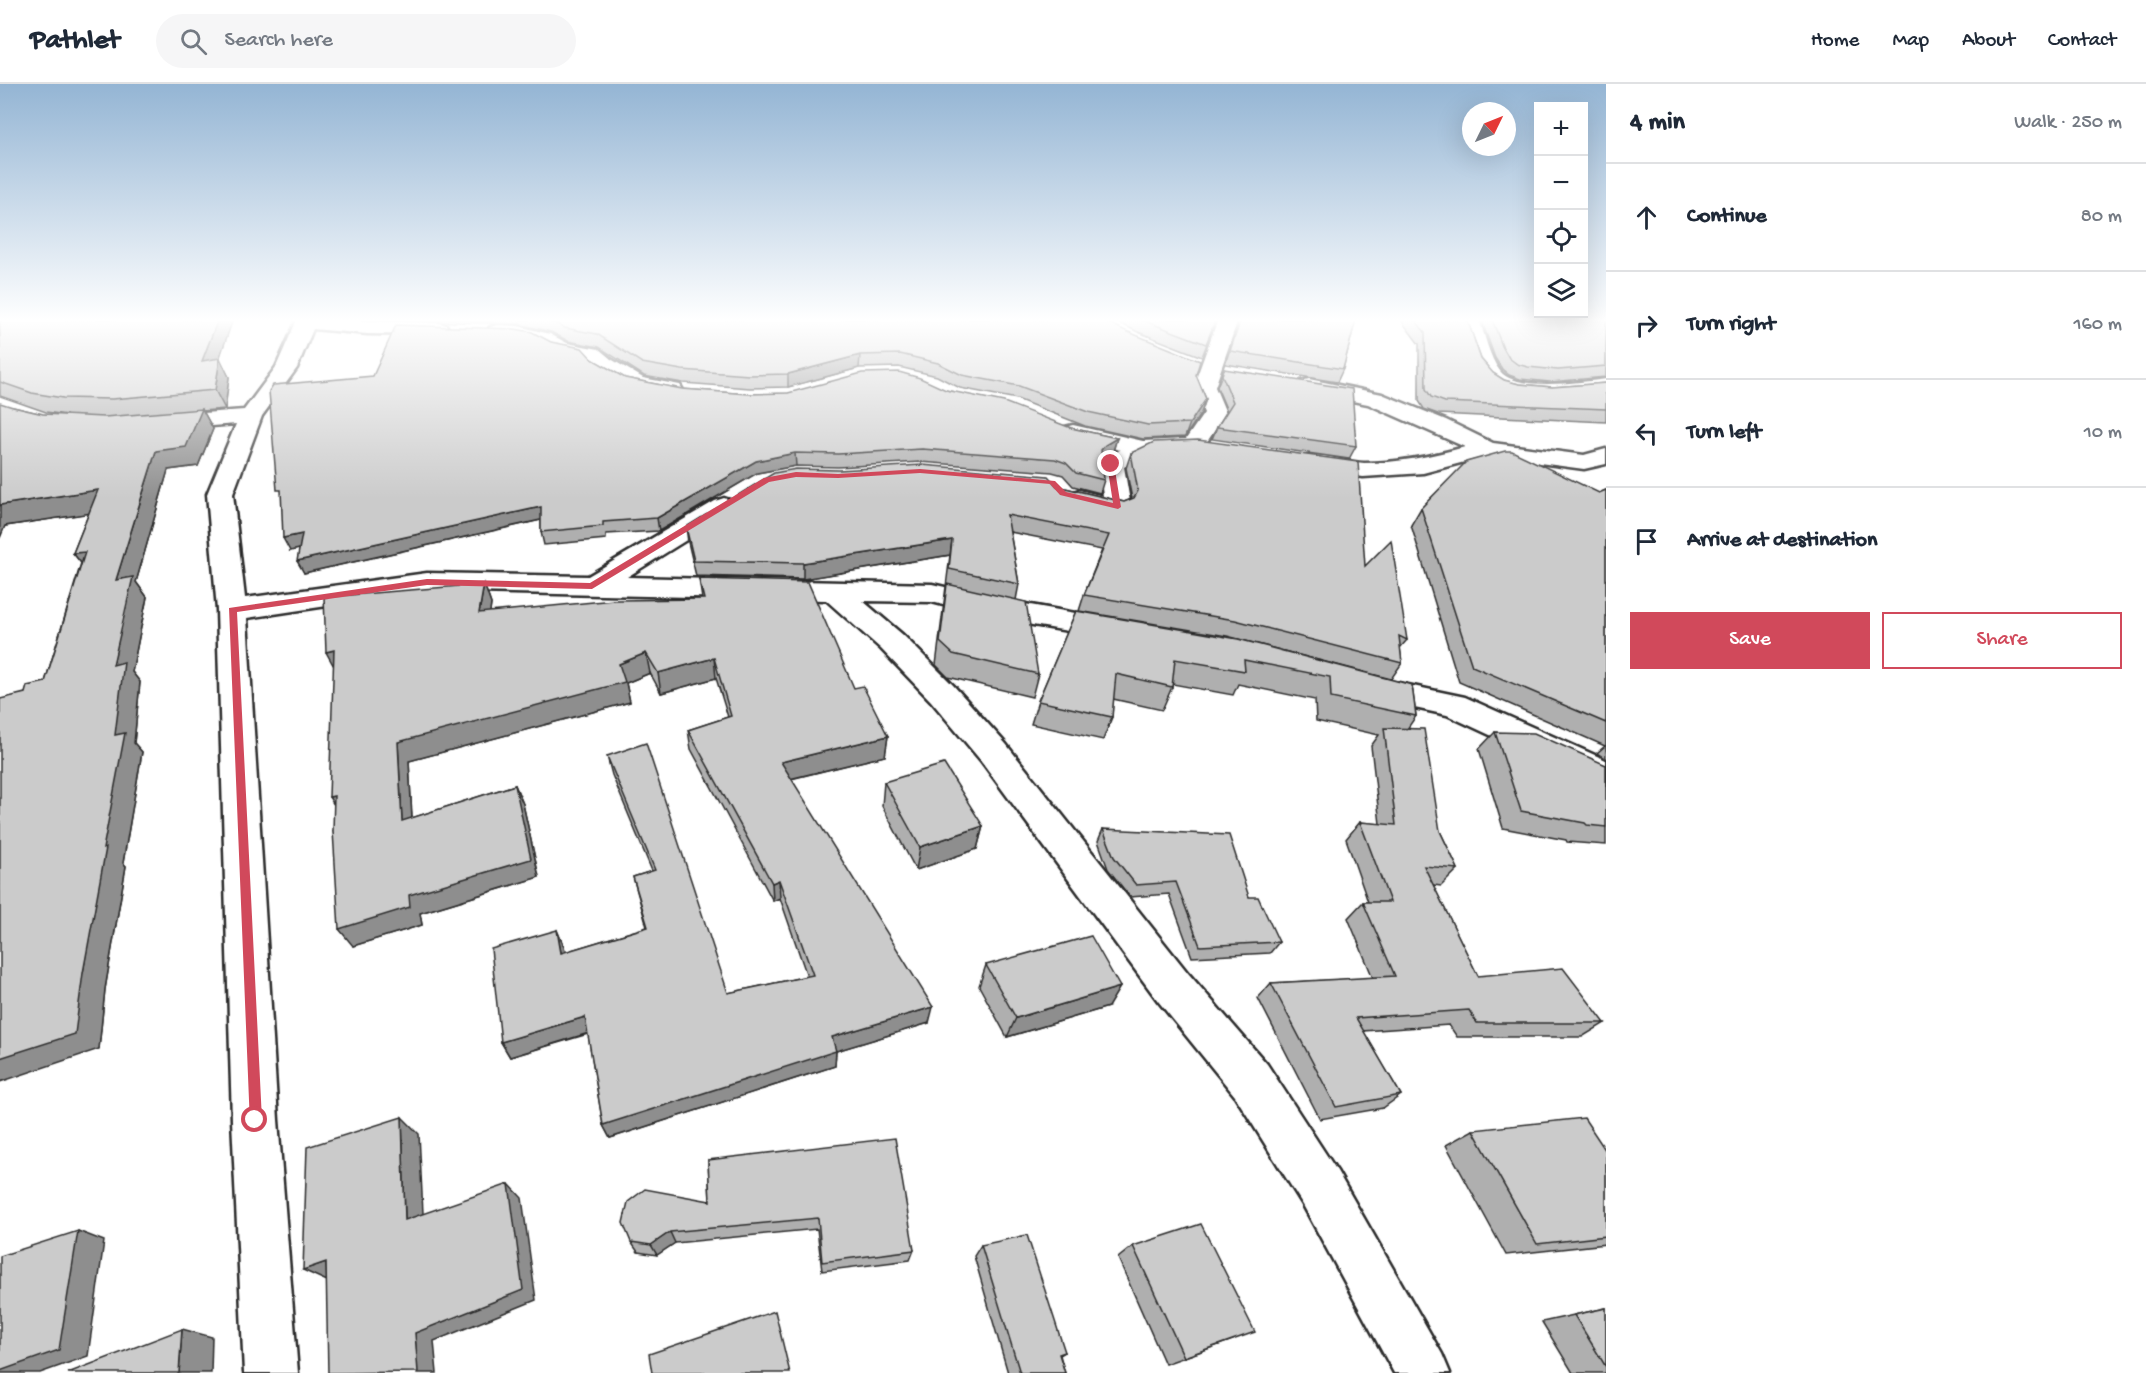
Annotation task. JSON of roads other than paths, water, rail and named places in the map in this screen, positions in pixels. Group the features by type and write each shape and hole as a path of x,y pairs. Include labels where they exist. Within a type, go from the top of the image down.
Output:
{"street":[{"path":"271,1373 255,1120 232,610 220,494 251,416 278,379"},
{"path":"631,379 694,393"},
{"path":"1057,425 1077,433 1143,448 1203,447 1215,413 1204,387 1206,379"},
{"path":"1495,379 1512,387 1528,388 1562,390 1606,386"},
{"path":"1293,384 1374,399 1438,425 1487,449 1584,462 1606,456"},
{"path":"144,424 251,416"},
{"path":"1058,488 1063,494 1118,507 1111,464 1143,448"},
{"path":"1289,458 1364,470 1423,466 1487,449"},
{"path":"592,586 743,494"},
{"path":"232,610 427,582 835,592 932,592 997,609 1146,634"},
{"path":"835,592 892,642 942,693 987,744 1173,987 1251,1080 1320,1188 1423,1373"},
{"path":"1341,680 1391,693 1454,705 1606,775"}]}
